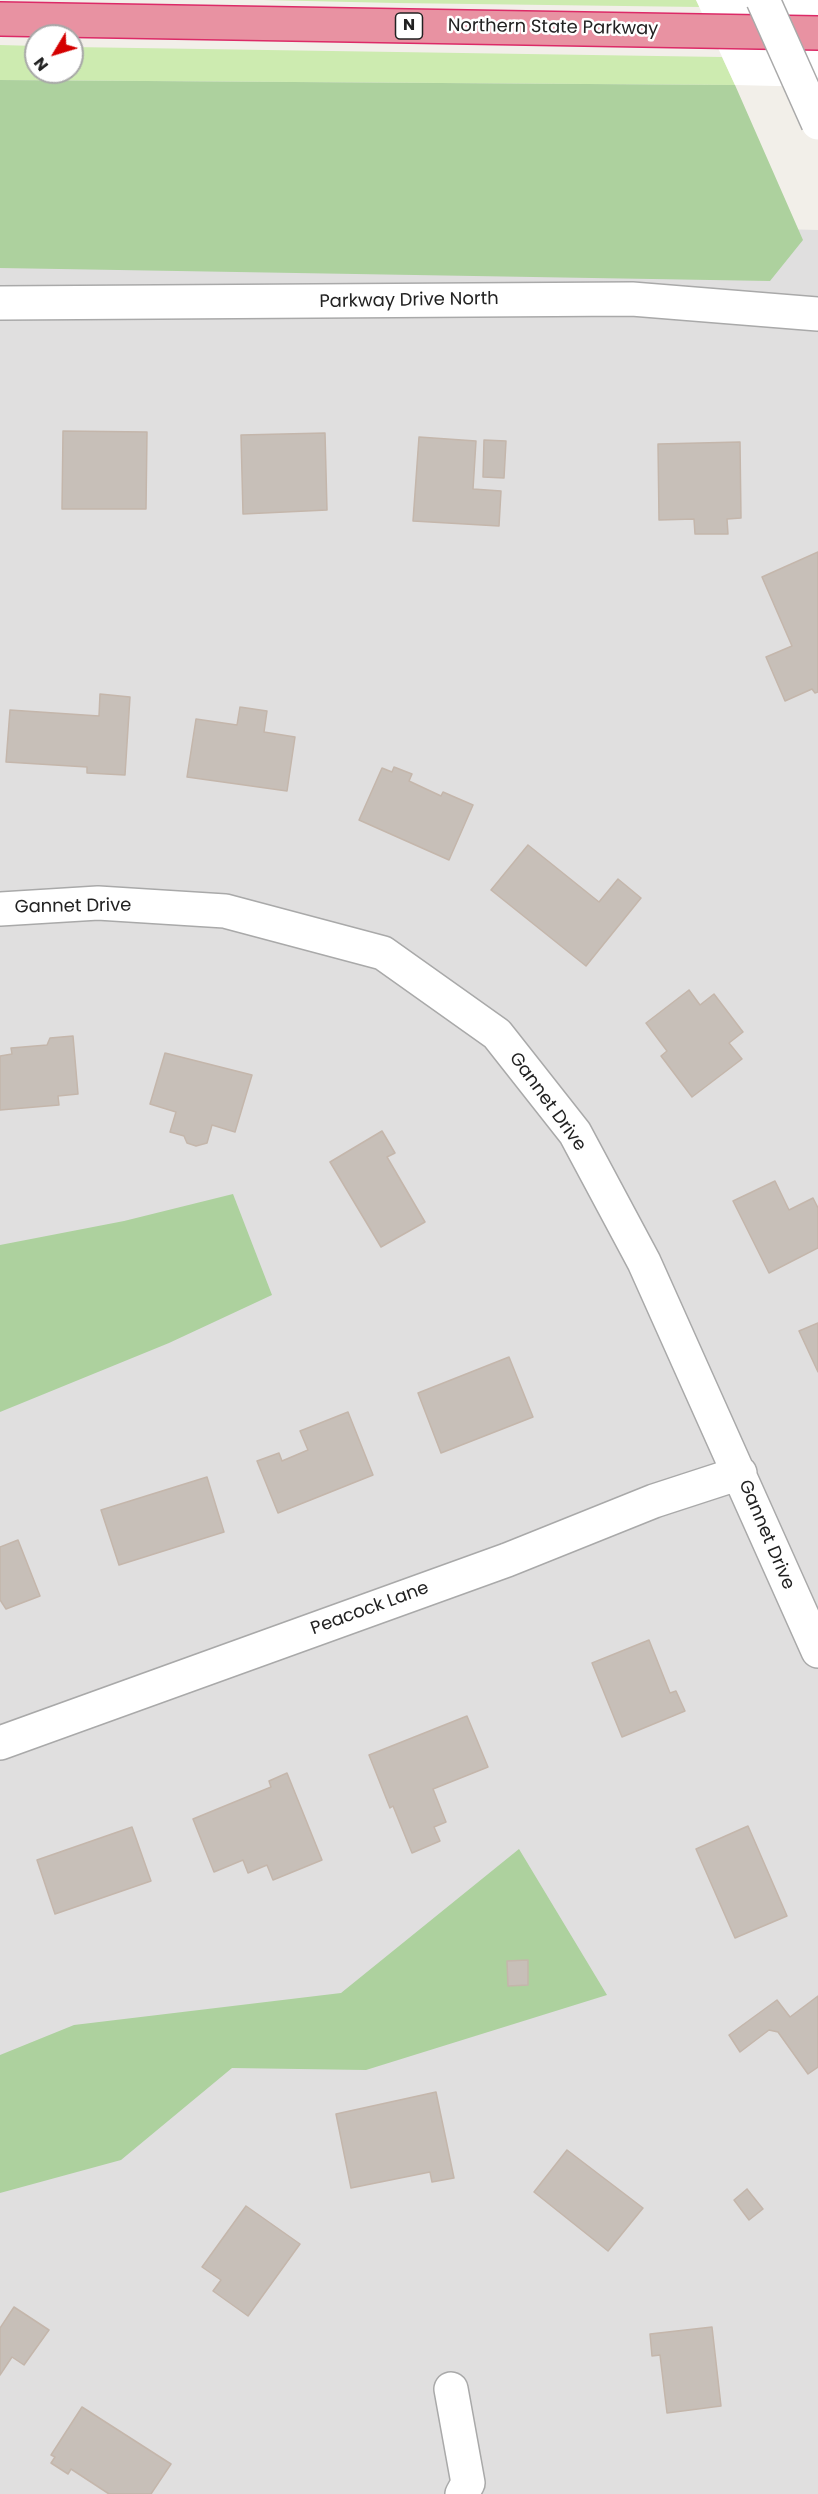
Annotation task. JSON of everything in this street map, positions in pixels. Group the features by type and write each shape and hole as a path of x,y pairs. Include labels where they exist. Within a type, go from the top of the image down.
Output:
{"highway":[{"name":"Northern State Parkway","path":"0,19 818,33"}],"street":[{"path":"763,0 818,123"},
{"name":"Parkway Drive North","path":"0,303 632,299 818,314"},
{"name":"Gannet Drive","path":"0,909 98,903 225,911 383,953 497,1034 575,1133 644,1262 740,1473 790,1593 818,1651"},
{"name":"Peacock Lane","path":"0,1743 495,1564 654,1501 740,1473"},
{"path":"451,2389 468,2483 462,2494"}],"shaded area":[{"path":"0,209 818,230 818,2494 0,2494"}],"green space":[{"path":"263,0 696,0 700,7 396,3"},
{"path":"0,45 24,46 24,80 0,80"},
{"path":"84,47 722,57 735,85 84,81"},
{"path":"0,80 24,80 24,84 84,84 84,81 735,85 803,240 770,281 0,268"},
{"path":"233,1194 272,1295 169,1343 0,1412 0,1245 124,1221"},
{"path":"519,1849 607,1995 366,2070 232,2068 121,2160 0,2193 0,2055 74,2025 341,1993"}],"pier":[{"path":"696,0 818,0 818,87 735,85"}],"building":[{"path":"63,431 147,432 146,509 62,509"},
{"path":"325,433 327,510 243,514 241,435"},
{"path":"419,437 476,441 473,489 501,491 499,526 413,521"},
{"path":"484,440 506,441 504,478 483,477"},
{"path":"740,442 741,518 727,519 728,534 695,534 694,519 659,520 658,444"},
{"path":"818,552 818,692 815,693 812,689 785,701 766,657 792,646 762,577"},
{"path":"100,694 130,697 125,775 87,773 87,767 6,762 10,710 99,716"},
{"path":"240,707 267,711 264,732 295,737 287,791 187,777 196,719 237,725"},
{"path":"394,767 412,774 409,781 441,796 443,792 473,805 449,860 359,820 382,768 392,772"},
{"path":"528,845 599,902 618,879 641,898 586,966 491,890"},
{"path":"689,990 700,1005 714,994 743,1032 729,1043 742,1059 692,1097 661,1056 667,1051 646,1023"},
{"path":"73,1036 78,1094 58,1096 59,1105 0,1110 0,1056 12,1054 11,1048 47,1045 50,1038"},
{"path":"165,1053 252,1075 235,1132 212,1125 207,1143 196,1146 187,1143 184,1136 170,1132 176,1112 150,1104"},
{"path":"382,1131 395,1153 387,1157 425,1222 381,1247 330,1162"},
{"path":"775,1181 789,1210 813,1198 818,1208 818,1248 769,1273 733,1201"},
{"path":"818,1323 818,1372 799,1331"},
{"path":"509,1357 533,1417 441,1453 418,1393"},
{"path":"348,1412 373,1475 278,1513 257,1461 279,1453 282,1461 308,1450 300,1431"},
{"path":"207,1477 224,1532 119,1565 101,1510"},
{"path":"18,1540 40,1596 6,1609 0,1600 0,1547"},
{"path":"649,1640 670,1693 676,1691 685,1711 622,1737 592,1663"},
{"path":"467,1716 488,1767 433,1789 446,1822 434,1827 440,1841 412,1853 393,1806 390,1808 369,1755"},
{"path":"287,1773 322,1860 273,1880 267,1865 248,1873 243,1860 214,1872 193,1819 271,1787 269,1781"},
{"path":"748,1826 787,1916 735,1938 696,1849"},
{"path":"132,1827 151,1881 55,1914 37,1860"},
{"path":"528,1960 528,1985 508,1986 507,1961"},
{"path":"818,1996 818,2067 808,2074 778,2032 769,2030 740,2052 729,2035 777,2000 790,2017"},
{"path":"436,2092 454,2178 432,2182 430,2172 351,2188 336,2114"},
{"path":"567,2150 643,2208 608,2251 534,2192"},
{"path":"747,2189 763,2209 749,2220 734,2200"},
{"path":"246,2206 300,2244 248,2316 213,2291 221,2280 202,2267"},
{"path":"14,2307 49,2330 24,2365 12,2357 0,2375 0,2328"},
{"path":"712,2327 721,2406 667,2413 660,2355 652,2356 650,2334"},
{"path":"82,2407 171,2464 151,2494 109,2494 71,2469 68,2474 51,2463 55,2457 51,2455"}]}
